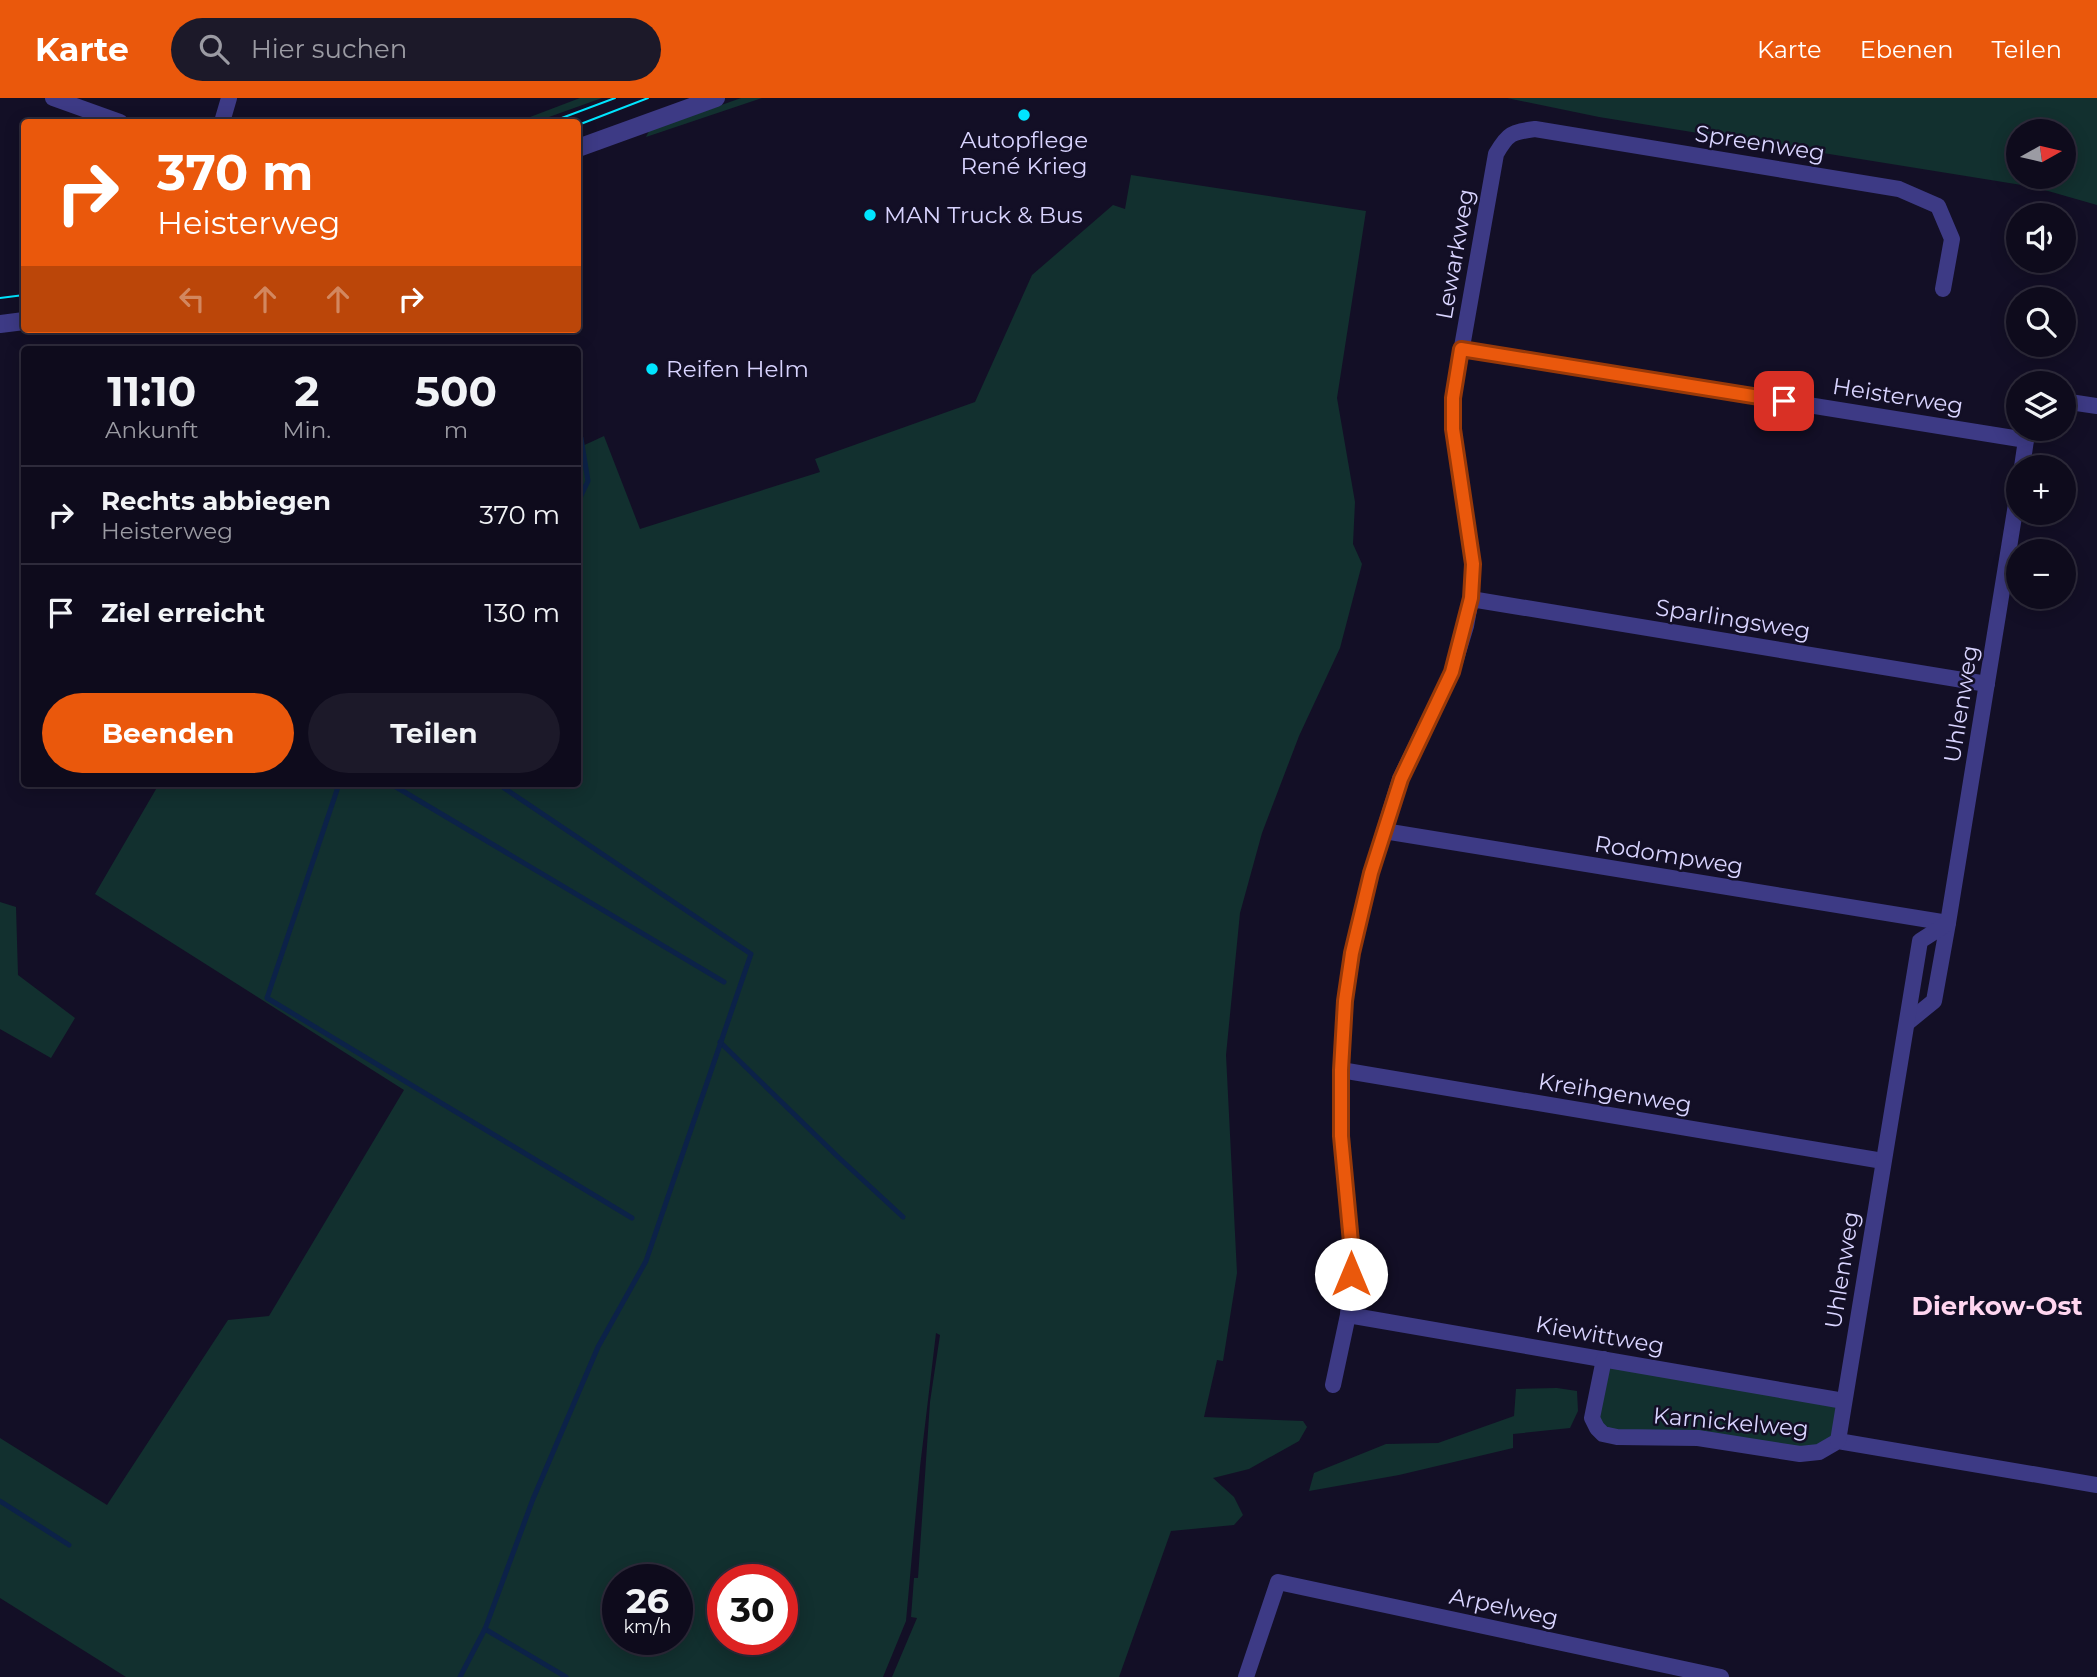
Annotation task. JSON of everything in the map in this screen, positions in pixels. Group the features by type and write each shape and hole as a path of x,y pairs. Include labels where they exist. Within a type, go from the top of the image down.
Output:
{"street":[{"path":"53,98 112,119"},
{"path":"223,119 229,98"},
{"path":"581,147 716,98"},
{"name":"Spreenweg","path":"1496,154 1505,139 1514,132 1535,129 1899,189 1938,206 1952,239 1943,289"},
{"name":"Lewarkweg","path":"1333,1385 1348,1315 1352,1253 1341,1136 1345,1001 1352,953 1384,831 1401,779 1452,672 1471,598 1473,564 1453,429 1453,398 1496,154"},
{"path":"0,324 21,321"},
{"name":"Heisterweg","path":"1461,349 2006,431"},
{"path":"2076,403 2097,406"},
{"name":"Uhlenweg","path":"1906,1023 1934,1001 2013,525"},
{"name":"Sparlingsweg","path":"1471,598 1987,684"},
{"name":"Rodompweg","path":"1384,831 1948,923"},
{"name":"Uhlenweg","path":"1838,1441 1920,941 1948,923"},
{"name":"Kreihgenweg","path":"1341,1070 1882,1161"},
{"name":"Kiewittweg","path":"1348,1315 1844,1401"},
{"name":"Karnickelweg","path":"1604,1359 1592,1418 1603,1434 1617,1437 1698,1438 1800,1454 1819,1452 1838,1441 2097,1485"},
{"name":"Arpelweg","path":"1247,1677 1278,1582 1721,1677"}],"green space":[{"path":"580,98 602,98 543,119 525,119"},
{"path":"741,98 762,98 646,137 649,131"},
{"path":"1507,98 2097,98 2097,205 2041,189 2076,189 2076,119 2006,119 2006,182 1599,117"},
{"path":"1131,175 1366,211 1337,398 1355,502 1353,544 1362,564 1340,648 1299,736 1262,833 1240,913 1226,1055 1237,1273 1223,1361 1217,1360 1204,1417 1303,1421 1307,1427 1299,1441 1249,1469 1213,1478 1234,1497 1243,1515 1234,1525 1171,1531 1119,1677 892,1677 917,1618 911,1617 914,1578 918,1578 930,1402 940,1335 936,1333 906,1621 883,1677 126,1677 0,1598 0,1438 107,1505 228,1320 269,1316 404,1090 95,894 157,787 581,787 581,447 604,436 640,529 820,472 815,459 975,402 1032,275 1113,205 1125,209"},
{"path":"0,902 16,907 18,975 75,1018 51,1058 0,1029"},
{"path":"1604,1359 1844,1401 1838,1441 1819,1452 1597,1428"},
{"path":"1557,1388 1577,1391 1578,1411 1570,1428 1513,1434 1513,1448 1399,1475 1309,1491 1314,1473 1386,1444 1438,1443 1514,1416 1516,1389"}],"waterway":[{"path":"581,438 588,481 581,496"},
{"path":"338,787 267,998 632,1218"},
{"path":"396,787 724,982"},
{"path":"460,1677 485,1629 533,1499 598,1347 646,1261 751,954 502,787"},
{"path":"720,1042 903,1217"},
{"path":"0,1501 69,1545"},
{"path":"485,1629 566,1677"}],"tram line":[{"path":"559,119 615,98"},
{"path":"581,124 648,98"},
{"path":"0,298 21,295"}],"place":[{"name":"Autopflege René Krieg","path":"1024,115"},
{"name":"MAN Truck & Bus","path":"870,215"},
{"name":"Reifen Helm","path":"652,369"}],"district":[{"name":"Dierkow-Ost","path":"1997,1306"}],"route":[{"path":"1351,1274 1352,1253 1341,1136 1341,1070 1345,1001 1352,953 1371,873 1401,779 1452,672 1466,626 1471,598 1473,564 1453,429 1453,398 1461,349 1784,401"}]}
